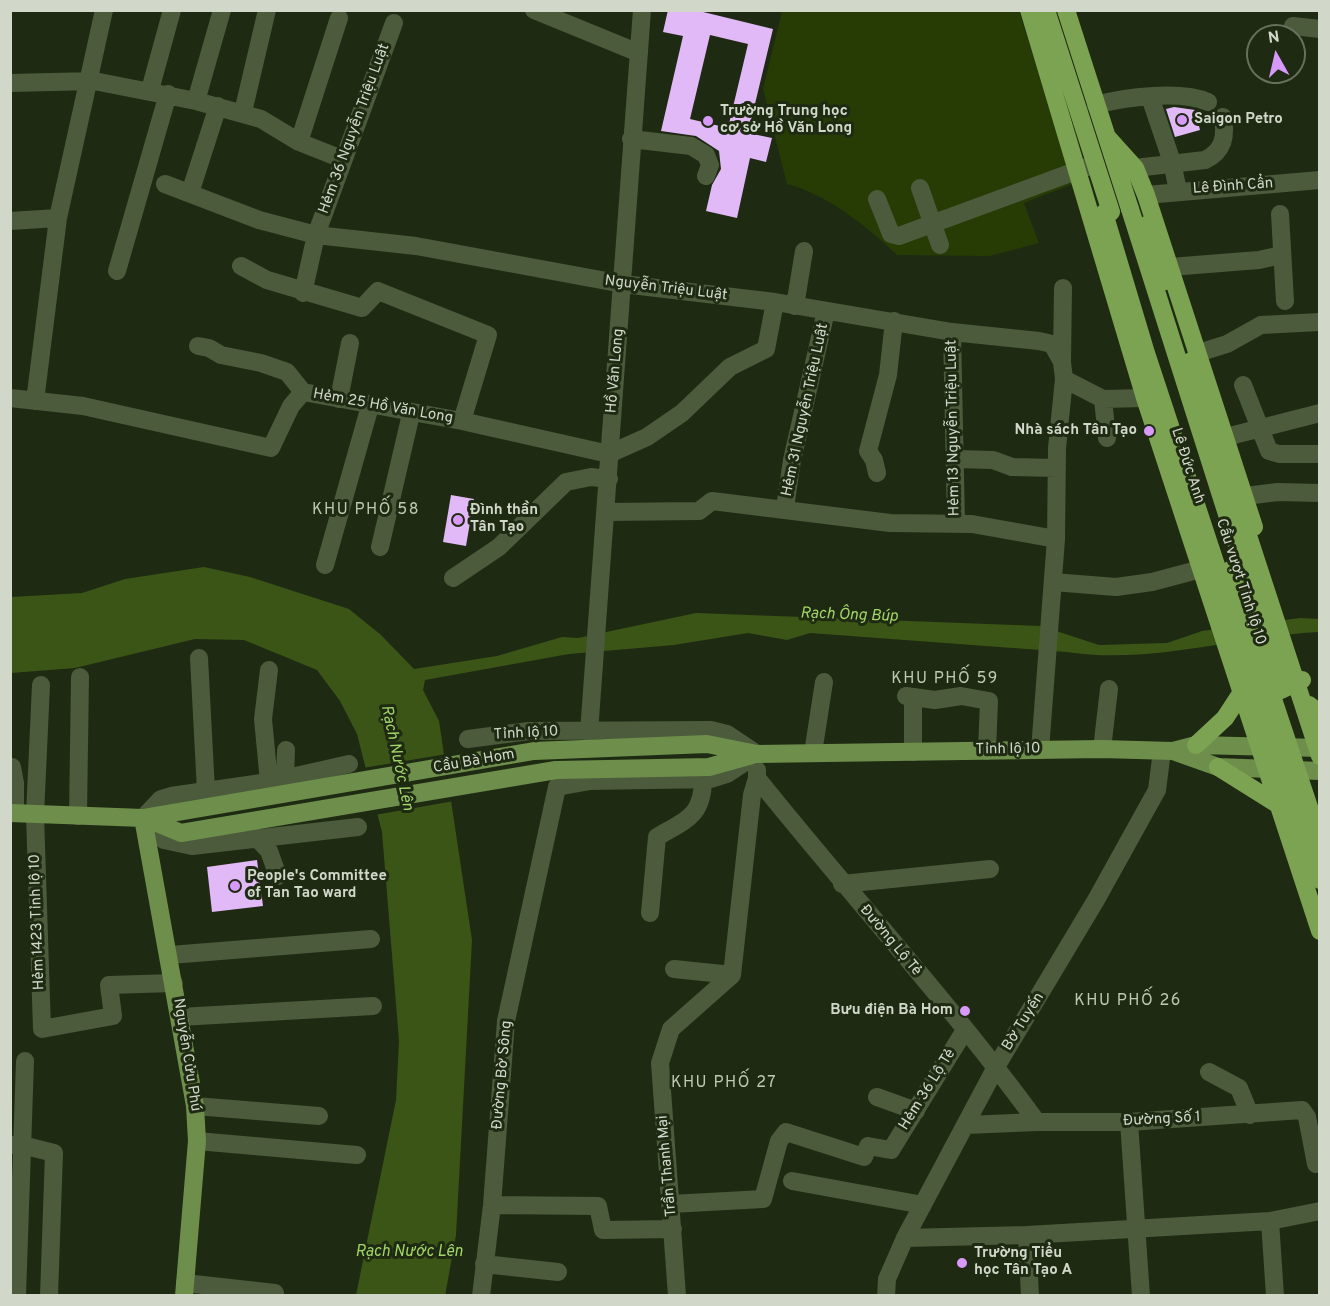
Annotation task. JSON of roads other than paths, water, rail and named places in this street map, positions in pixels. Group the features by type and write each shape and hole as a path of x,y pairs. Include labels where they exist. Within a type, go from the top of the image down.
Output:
{"highway":[{"path":"1029,10 1066,71"},
{"path":"1029,10 1102,212"},
{"path":"1046,10 1066,71 1087,168"},
{"path":"1068,15 1096,105"},
{"name":"Cầu vượt Tỉnh lộ 10","path":"1096,105 1108,138 1127,173 1139,203 1320,756"},
{"name":"Cầu vượt Tỉnh lộ 10","path":"1087,168 1104,190 1102,212 1311,880"},
{"path":"1139,203 1170,267 1226,436 1302,680 1314,709 1320,737"},
{"name":"Cầu vượt Tỉnh lộ 10","path":"1139,203 1320,806"},
{"name":"Cầu vượt Tỉnh lộ 10","path":"1102,212 1320,840"},
{"name":"Lê Đức Anh","path":"1102,212 1145,398 1277,804 1311,880 1320,930"},
{"path":"1201,569 1222,573 1241,570 1258,557 1264,557"},
{"path":"1196,745 1225,718 1242,692 1272,694 1302,680"},
{"path":"1218,767 1277,804"},
{"path":"1311,880 1320,861"}],"main road":[{"name":"Tỉnh lộ 10","path":"707,744 757,754 1102,749 1168,751 1196,745 1320,748"},
{"name":"Cầu Bà Hom","path":"143,818 534,752 707,744"},
{"path":"1168,751 1218,767 1320,771"},
{"name":"Tỉnh lộ 10","path":"706,773 757,754"},
{"name":"Cầu Bà Hom","path":"143,818 181,833 556,770 706,773"},
{"path":"13,813 143,818"},
{"name":"Nguyễn Cửu Phú","path":"143,818 170,955 195,1106 197,1141 185,1289"}],"street":[{"path":"35,400 58,218 104,10"},
{"path":"117,271 159,92 172,10"},
{"path":"196,101 222,10"},
{"path":"243,112 267,10"},
{"path":"534,10 639,53"},
{"name":"Hồ Văn Long","path":"589,732 642,10"},
{"path":"298,142 339,18"},
{"name":"Hẻm 36 Nguyễn Triệu Luật","path":"303,293 316,235 342,159 394,23"},
{"path":"10,83 88,81 159,92 243,112 272,124 298,142 342,159"},
{"path":"1096,105 1150,97 1196,97 1208,102"},
{"path":"1150,97 1172,162 1178,191"},
{"path":"190,193 218,106"},
{"path":"1127,173 1172,162 1205,160 1215,155 1222,145 1223,117"},
{"path":"632,139 691,146 706,155 710,165 706,176"},
{"path":"877,199 891,234 899,236 1087,168"},
{"name":"Lê Đình Cẩn","path":"1139,203 1178,191 1320,180"},
{"name":"Nguyễn Triệu Luật","path":"165,183 259,220 316,235 416,246 623,284 775,303 952,332 1052,344 1063,370 1103,399 1145,398"},
{"path":"920,188 940,245"},
{"path":"1280,214 1285,301"},
{"path":"10,221 58,218"},
{"path":"795,306 804,251"},
{"path":"1170,267 1259,260 1281,255"},
{"path":"240,266 267,280 303,293 362,308 378,291 488,335 462,421"},
{"path":"1040,750 1056,538 1057,468 1063,370 1063,288"},
{"path":"609,454 647,436 674,419 730,367 766,349 775,303"},
{"name":"Hẻm 31 Nguyễn Triệu Luật","path":"785,508 792,460 826,311"},
{"path":"877,473 874,460 868,451 888,375 894,321"},
{"path":"1198,353 1227,344 1261,326 1320,322"},
{"name":"Hẻm 13 Nguyễn Triệu Luật","path":"952,332 956,524"},
{"path":"339,399 350,343"},
{"path":"198,346 287,372 303,392"},
{"path":"1243,385 1258,429 1269,451 1280,454 1320,454"},
{"name":"Hẻm 25 Hồ Văn Long","path":"10,398 82,406 271,448 291,406 303,392 411,414 462,421 609,454"},
{"path":"1103,399 1107,438"},
{"path":"325,565 370,406"},
{"path":"1226,436 1320,413"},
{"path":"380,547 411,414"},
{"path":"955,459 993,460 1012,467 1057,468"},
{"path":"453,578 499,547 566,482 591,477 609,479"},
{"path":"1245,496 1278,492 1320,493"},
{"path":"606,512 699,512 712,501 785,508 890,523 972,524 1056,538"},
{"path":"1053,582 1116,587 1152,582 1201,569"},
{"path":"199,658 206,791"},
{"path":"269,670 263,709 277,781"},
{"path":"78,816 80,677"},
{"path":"813,753 824,682"},
{"name":"Hẻm 1423 Tỉnh lộ 10","path":"40,685 35,815 42,1029 113,1016 109,985 174,983"},
{"path":"1102,749 1109,689"},
{"path":"914,752 909,696 935,700 960,696 989,701 987,751"},
{"name":"Tỉnh lộ 10","path":"468,739 519,731 711,730 728,734 757,754"},
{"path":"277,781 286,750"},
{"name":"Bờ Tuyến","path":"886,1296 887,1279 905,1238 996,1067 1096,900 1157,790 1168,751"},
{"path":"674,969 732,975 752,795 757,778 757,754"},
{"path":"349,764 277,781 161,800 143,818 153,831 176,844 192,846 358,827"},
{"path":"12,767 15,783 13,813"},
{"path":"650,914 657,837 694,815 703,796 706,773"},
{"name":"Tỉnh lộ 10","path":"557,787 590,782 706,773"},
{"name":"Đường Lộ Tẻ","path":"757,778 842,884 996,1067 1037,1122"},
{"name":"Đường Bờ Sông","path":"481,1296 492,1204 506,1021 557,787"},
{"path":"257,838 269,851 278,876"},
{"path":"842,884 990,869"},
{"path":"170,955 371,939"},
{"name":"Trần Thanh Mại","path":"677,1296 660,1063 671,1029 732,975"},
{"path":"180,1017 373,1006"},
{"name":"Hẻm 36 Lộ Tẻ","path":"671,1204 763,1199 780,1141 786,1132 864,1157 868,1146 891,1150 965,1030"},
{"path":"17,1296 16,1145 25,1061"},
{"path":"1209,1072 1239,1088 1250,1115"},
{"path":"877,1097 916,1111"},
{"path":"195,1106 319,1116"},
{"name":"Đường Số 1","path":"966,1125 1130,1122 1302,1110 1307,1117 1316,1164"},
{"path":"1130,1122 1141,1296"},
{"path":"197,1141 357,1155"},
{"path":"16,1145 54,1153 49,1296"},
{"path":"792,1181 923,1205"},
{"path":"492,1204 598,1206 603,1230 673,1228"},
{"path":"905,1238 1027,1235 1270,1221 1320,1211"},
{"path":"1270,1221 1275,1296"},
{"path":"1027,1235 1030,1296"},
{"path":"484,1264 558,1272"},
{"path":"18,1265 50,1269"},
{"path":"185,1289 274,1293"}],"water":[{"name":"Rạch Nước Lên","path":"204,567 250,577 349,609 381,635 414,669 497,656 562,637 578,638 696,613 1041,626 1099,645 1167,643 1202,631 1300,618 1320,619 1319,632 1130,655 1099,655 810,633 787,640 748,633 674,645 569,654 425,680 423,690 439,721 472,940 456,1235 445,1296 356,1295 396,1100 399,1041 382,832 357,734 340,701 317,670 244,640 195,639 75,668 11,673 11,597 82,593 125,579"}],"place":[{"name":"Saigon Petro","path":"1182,120"},
{"name":"Trường Trung học cơ sở Hồ Văn Long","path":"708,121"},
{"name":"Nhà sách Tân Tạo","path":"1149,431"},
{"name":"Đình thần Tân Tạo","path":"458,520"},
{"name":"People's Committee of Tan Tao ward","path":"235,886"},
{"name":"Bưu điện Bà Hom","path":"965,1011"},
{"name":"Trường Tiểu học Tân Tạo A","path":"962,1263"}],"district":[{"name":"KHU PHỐ 58","path":"366,511"},
{"name":"KHU PHỐ 59","path":"945,680"},
{"name":"KHU PHỐ 26","path":"1128,1002"},
{"name":"KHU PHỐ 27","path":"724,1084"}],"water label":[{"name":"Rạch Ông Búp","path":"849,616"}]}
